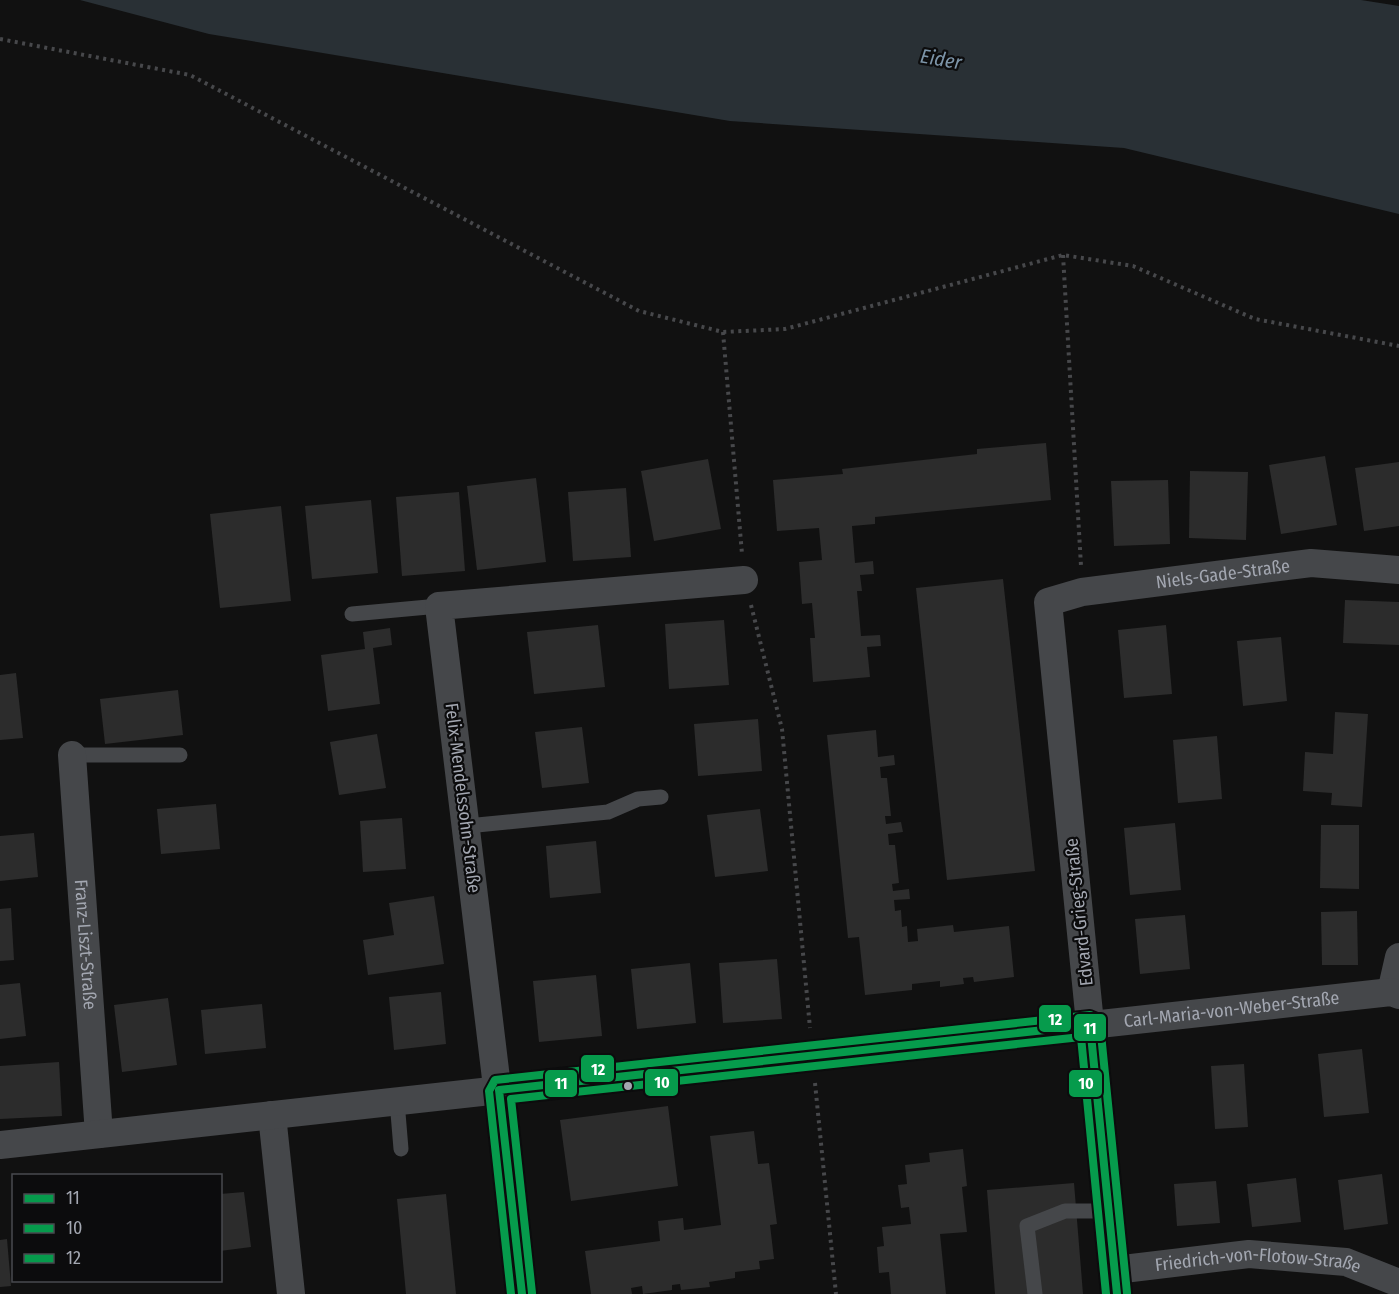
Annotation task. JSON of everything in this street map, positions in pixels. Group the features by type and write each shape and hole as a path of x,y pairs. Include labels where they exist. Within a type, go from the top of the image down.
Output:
{"street":[{"name":"Niels-Gade-Straße","path":"1048,602 1082,592 1311,563 1399,570"},
{"path":"440,606 744,580"},
{"name":"Edvard-Grieg-Straße","path":"1048,602 1116,1282"},
{"name":"Felix-Mendelssohn-Straße","path":"440,606 522,1294"},
{"name":"Franz-Liszt-Straße","path":"72,755 99,1134"},
{"name":"Carl-Maria-von-Weber-Straße","path":"499,1090 1395,994 1399,957"},
{"path":"0,1145 499,1090"},
{"path":"272,1115 291,1294"},
{"name":"Friedrich-von-Flotow-Straße","path":"1116,1282 1249,1254 1346,1262 1399,1283"}],"lane":[{"path":"352,614 440,606"},
{"path":"72,755 180,755"},
{"path":"467,825 608,812 639,799 661,797"},
{"path":"397,1101 401,1149"},
{"path":"1035,1294 1027,1226 1065,1211 1110,1211"}],"path":[{"path":"0,39 190,75 639,311 723,332 785,329 1063,255 1133,266 1255,319 1399,346"},
{"path":"1063,255 1082,592"},
{"path":"723,332 744,580 782,729 836,1294"}],"water":[{"name":"Eider","path":"80,0 1361,0 1399,6 1399,214 1124,148 730,121 209,34"}],"building":[{"path":"1046,443 1051,500 875,517 875,524 852,526 855,563 873,561 874,574 860,575 862,591 857,591 861,636 880,635 881,646 867,647 870,677 813,682 810,638 815,638 812,603 802,604 799,562 822,560 819,528 777,531 773,480 843,474 842,469 977,454 977,449"},
{"path":"1325,456 1337,525 1281,534 1269,465"},
{"path":"708,459 721,529 654,541 641,471"},
{"path":"1399,462 1399,526 1364,531 1355,468"},
{"path":"1190,471 1248,472 1246,540 1189,538"},
{"path":"536,478 546,562 477,570 467,486"},
{"path":"1168,480 1170,544 1114,546 1111,481"},
{"path":"626,488 631,557 573,561 568,492"},
{"path":"459,492 465,571 402,576 396,497"},
{"path":"371,500 378,573 312,579 305,506"},
{"path":"281,506 291,601 220,608 210,514"},
{"path":"1003,579 1035,871 947,880 916,588"},
{"path":"1345,600 1399,602 1399,645 1343,643"},
{"path":"724,620 729,685 669,689 665,624"},
{"path":"598,625 605,687 534,694 527,632"},
{"path":"1166,625 1172,694 1124,698 1118,630"},
{"path":"390,628 392,645 373,648 380,704 328,711 321,655 365,649 363,632"},
{"path":"1281,637 1287,701 1243,706 1237,641"},
{"path":"16,673 23,738 0,740 0,675"},
{"path":"178,690 183,735 105,744 100,699"},
{"path":"1335,712 1368,714 1362,807 1331,805 1332,793 1303,791 1305,752 1333,754"},
{"path":"758,719 762,771 698,776 694,724"},
{"path":"582,727 589,783 542,788 535,732"},
{"path":"876,730 878,757 894,755 895,765 880,767 881,778 887,778 891,816 885,816 886,824 901,822 903,832 888,834 889,845 895,845 899,883 892,884 893,891 909,889 910,899 894,900 895,911 901,910 902,927 907,926 908,942 918,941 917,929 953,925 954,932 1009,926 1014,977 974,982 973,977 963,978 964,984 940,987 940,981 912,984 912,990 865,995 859,937 848,938 827,735"},
{"path":"377,734 386,788 339,795 330,742"},
{"path":"1217,736 1222,799 1178,803 1173,740"},
{"path":"216,804 220,849 161,854 157,809"},
{"path":"760,809 768,871 715,877 707,815"},
{"path":"402,818 406,869 363,872 360,821"},
{"path":"1175,823 1181,890 1130,895 1124,828"},
{"path":"1321,825 1359,825 1359,889 1320,888"},
{"path":"34,833 38,877 0,881 0,836"},
{"path":"596,841 601,893 550,898 546,846"},
{"path":"434,896 444,964 368,975 363,940 394,935 389,903"},
{"path":"11,908 14,960 0,961 0,909"},
{"path":"1357,911 1358,965 1322,965 1321,912"},
{"path":"1185,915 1190,969 1140,974 1135,919"},
{"path":"777,959 782,1019 723,1023 719,963"},
{"path":"690,963 696,1023 637,1029 631,969"},
{"path":"596,975 602,1036 539,1042 533,981"},
{"path":"20,983 26,1036 0,1039 0,985"},
{"path":"441,992 446,1044 394,1050 389,997"},
{"path":"168,998 177,1065 122,1072 114,1005"},
{"path":"262,1004 266,1048 205,1054 201,1010"},
{"path":"1362,1049 1369,1113 1324,1117 1318,1054"},
{"path":"59,1062 62,1116 0,1119 0,1066"},
{"path":"1244,1064 1248,1127 1215,1129 1211,1066"},
{"path":"668,1106 678,1186 571,1201 560,1120"},
{"path":"754,1131 758,1164 769,1163 777,1224 770,1225 774,1259 759,1261 760,1269 735,1272 735,1278 709,1282 710,1287 681,1290 680,1284 672,1285 672,1290 643,1294 642,1286 631,1288 632,1294 591,1294 585,1251 660,1241 658,1221 683,1218 684,1230 721,1225 710,1136"},
{"path":"963,1149 967,1186 962,1187 967,1232 940,1234 946,1294 891,1294 889,1272 879,1273 877,1247 884,1246 882,1227 911,1224 909,1207 901,1208 898,1185 907,1184 905,1165 930,1162 929,1153"},
{"path":"1382,1174 1388,1224 1344,1230 1338,1180"},
{"path":"1296,1178 1301,1222 1252,1227 1247,1184"},
{"path":"1216,1181 1220,1223 1177,1226 1174,1184"},
{"path":"1074,1183 1083,1294 995,1294 987,1190"},
{"path":"244,1192 251,1247 222,1251 222,1194"},
{"path":"446,1194 456,1294 406,1294 397,1199"},
{"path":"7,1239 11,1286 0,1287 0,1240"}],"transit line":[{"name":"12","path":"511,1294 489,1091 495,1080 1090,1015 1097,1018 1100,1024 1127,1293"},
{"name":"11","path":"522,1294 499,1090 1090,1025 1117,1294"},
{"name":"10","path":"532,1293 511,1099 1081,1037 1106,1294"}]}
